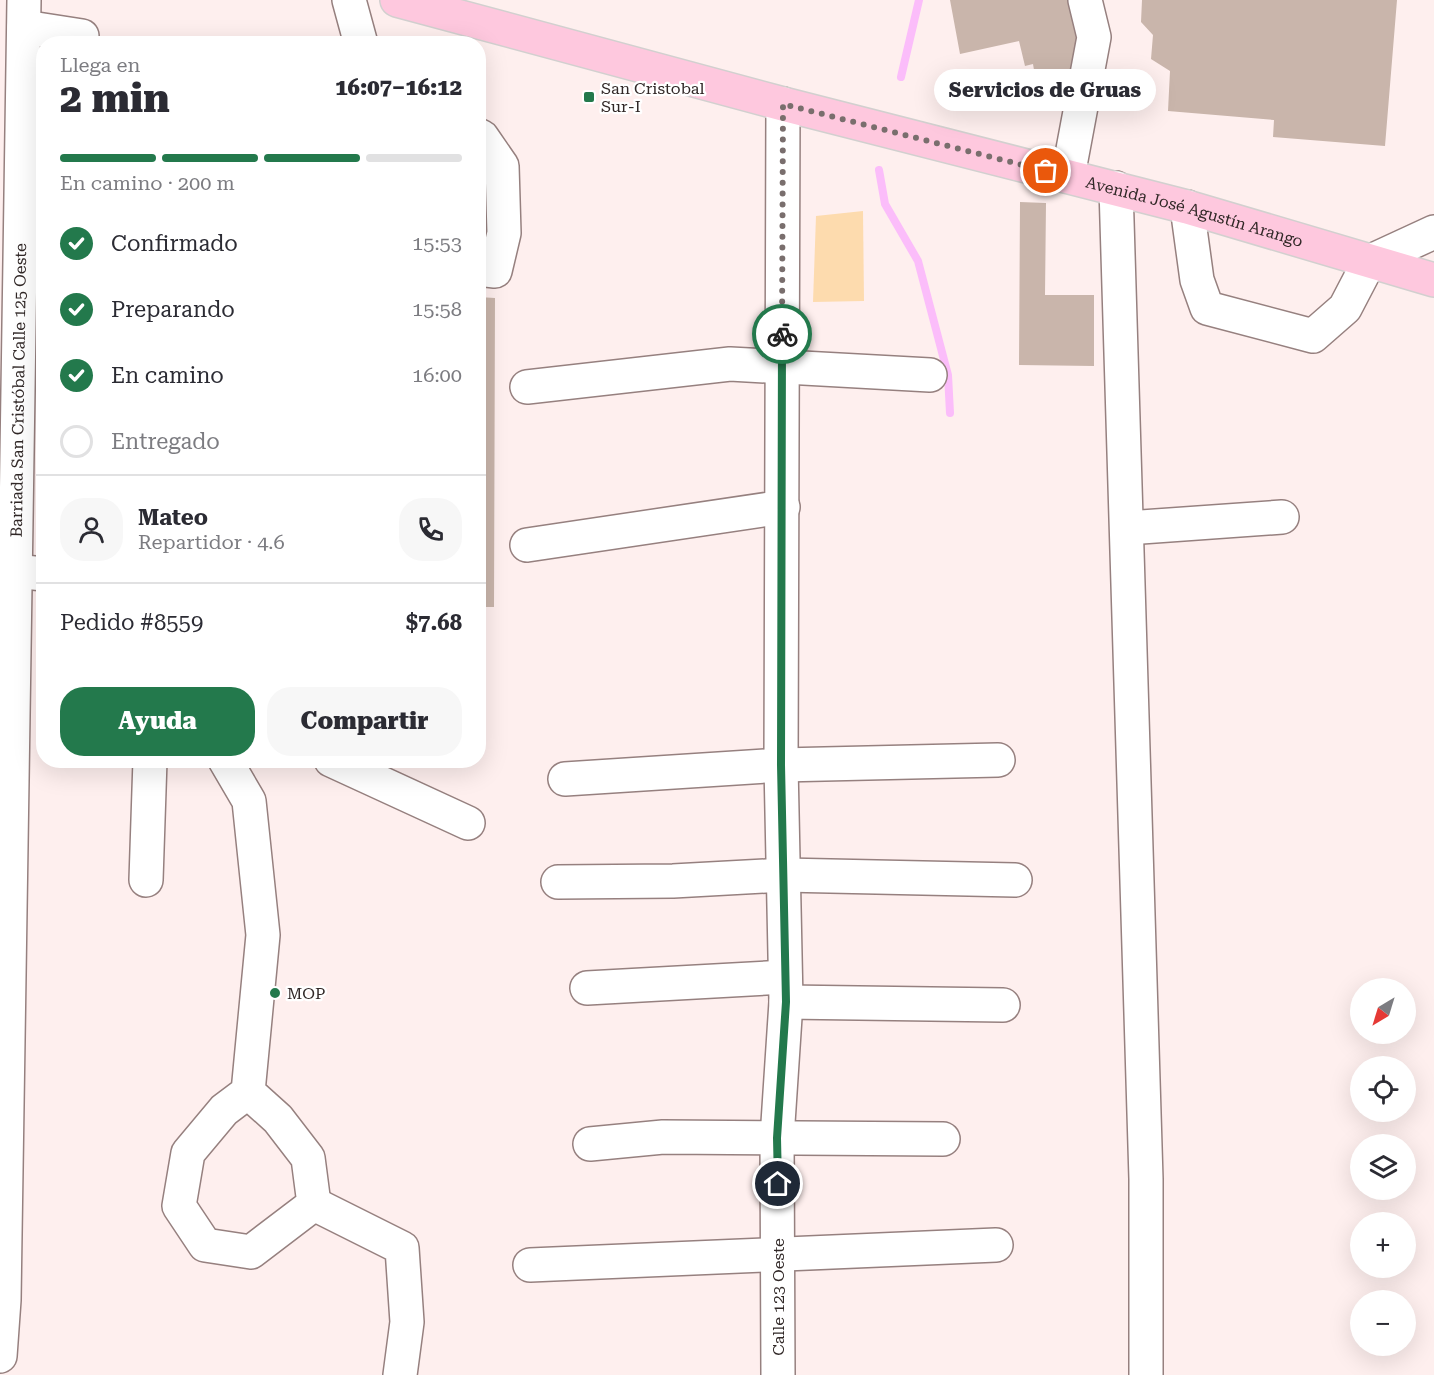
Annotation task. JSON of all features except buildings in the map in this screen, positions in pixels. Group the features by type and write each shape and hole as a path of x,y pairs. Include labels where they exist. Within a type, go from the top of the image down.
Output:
{"main road":[{"name":"Avenida José Agustín Arango","path":"398,0 783,104 1187,207 1434,280"}],"street":[{"path":"349,0 359,36"},
{"path":"1068,176 1094,37 1085,0"},
{"path":"24,14 82,36"},
{"name":"Barriada San Cristóbal Calle 125 Oeste","path":"0,1356 7,631 29,572 30,428 11,131 24,14"},
{"name":"Calle 123 Oeste","path":"778,1375 777,1138 785,989 781,765 783,104"},
{"path":"486,142 502,166 504,233 495,271 486,270"},
{"path":"1116,188 1146,1179 1146,1375"},
{"path":"1187,207 1197,280 1206,308 1313,336 1345,308 1369,262 1434,232"},
{"path":"527,387 730,364 930,375"},
{"path":"527,544 783,507"},
{"path":"1127,528 1282,517"},
{"path":"565,779 781,765 998,759"},
{"path":"146,880 150,768"},
{"path":"230,768 249,801 263,935 248,1092 224,1110 188,1153 179,1206 205,1245 251,1252 314,1204"},
{"path":"348,768 468,823"},
{"path":"558,882 672,881 784,875 1015,880"},
{"path":"586,988 785,989 1003,1005"},
{"path":"248,1092 278,1119 308,1158 314,1204"},
{"path":"590,1144 663,1137 943,1139"},
{"path":"314,1204 402,1248 407,1322 400,1375"},
{"path":"530,1265 996,1245"}],"shaded area":[{"path":"863,211 864,301 813,302 816,216"}],"waterway":[{"path":"901,77 919,0"},
{"path":"879,170 885,204 918,261 948,375 950,413"}],"way so far":[{"path":"782,334 783,104 1046,171"}],"place":[{"name":"San Cristobal Sur-I","path":"589,97"},
{"name":"Servicios de Gruas","path":"1046,171"},
{"name":"MOP","path":"275,993"}],"route":[{"path":"778,1184 777,1138 786,1002 781,765 782,334"}]}
